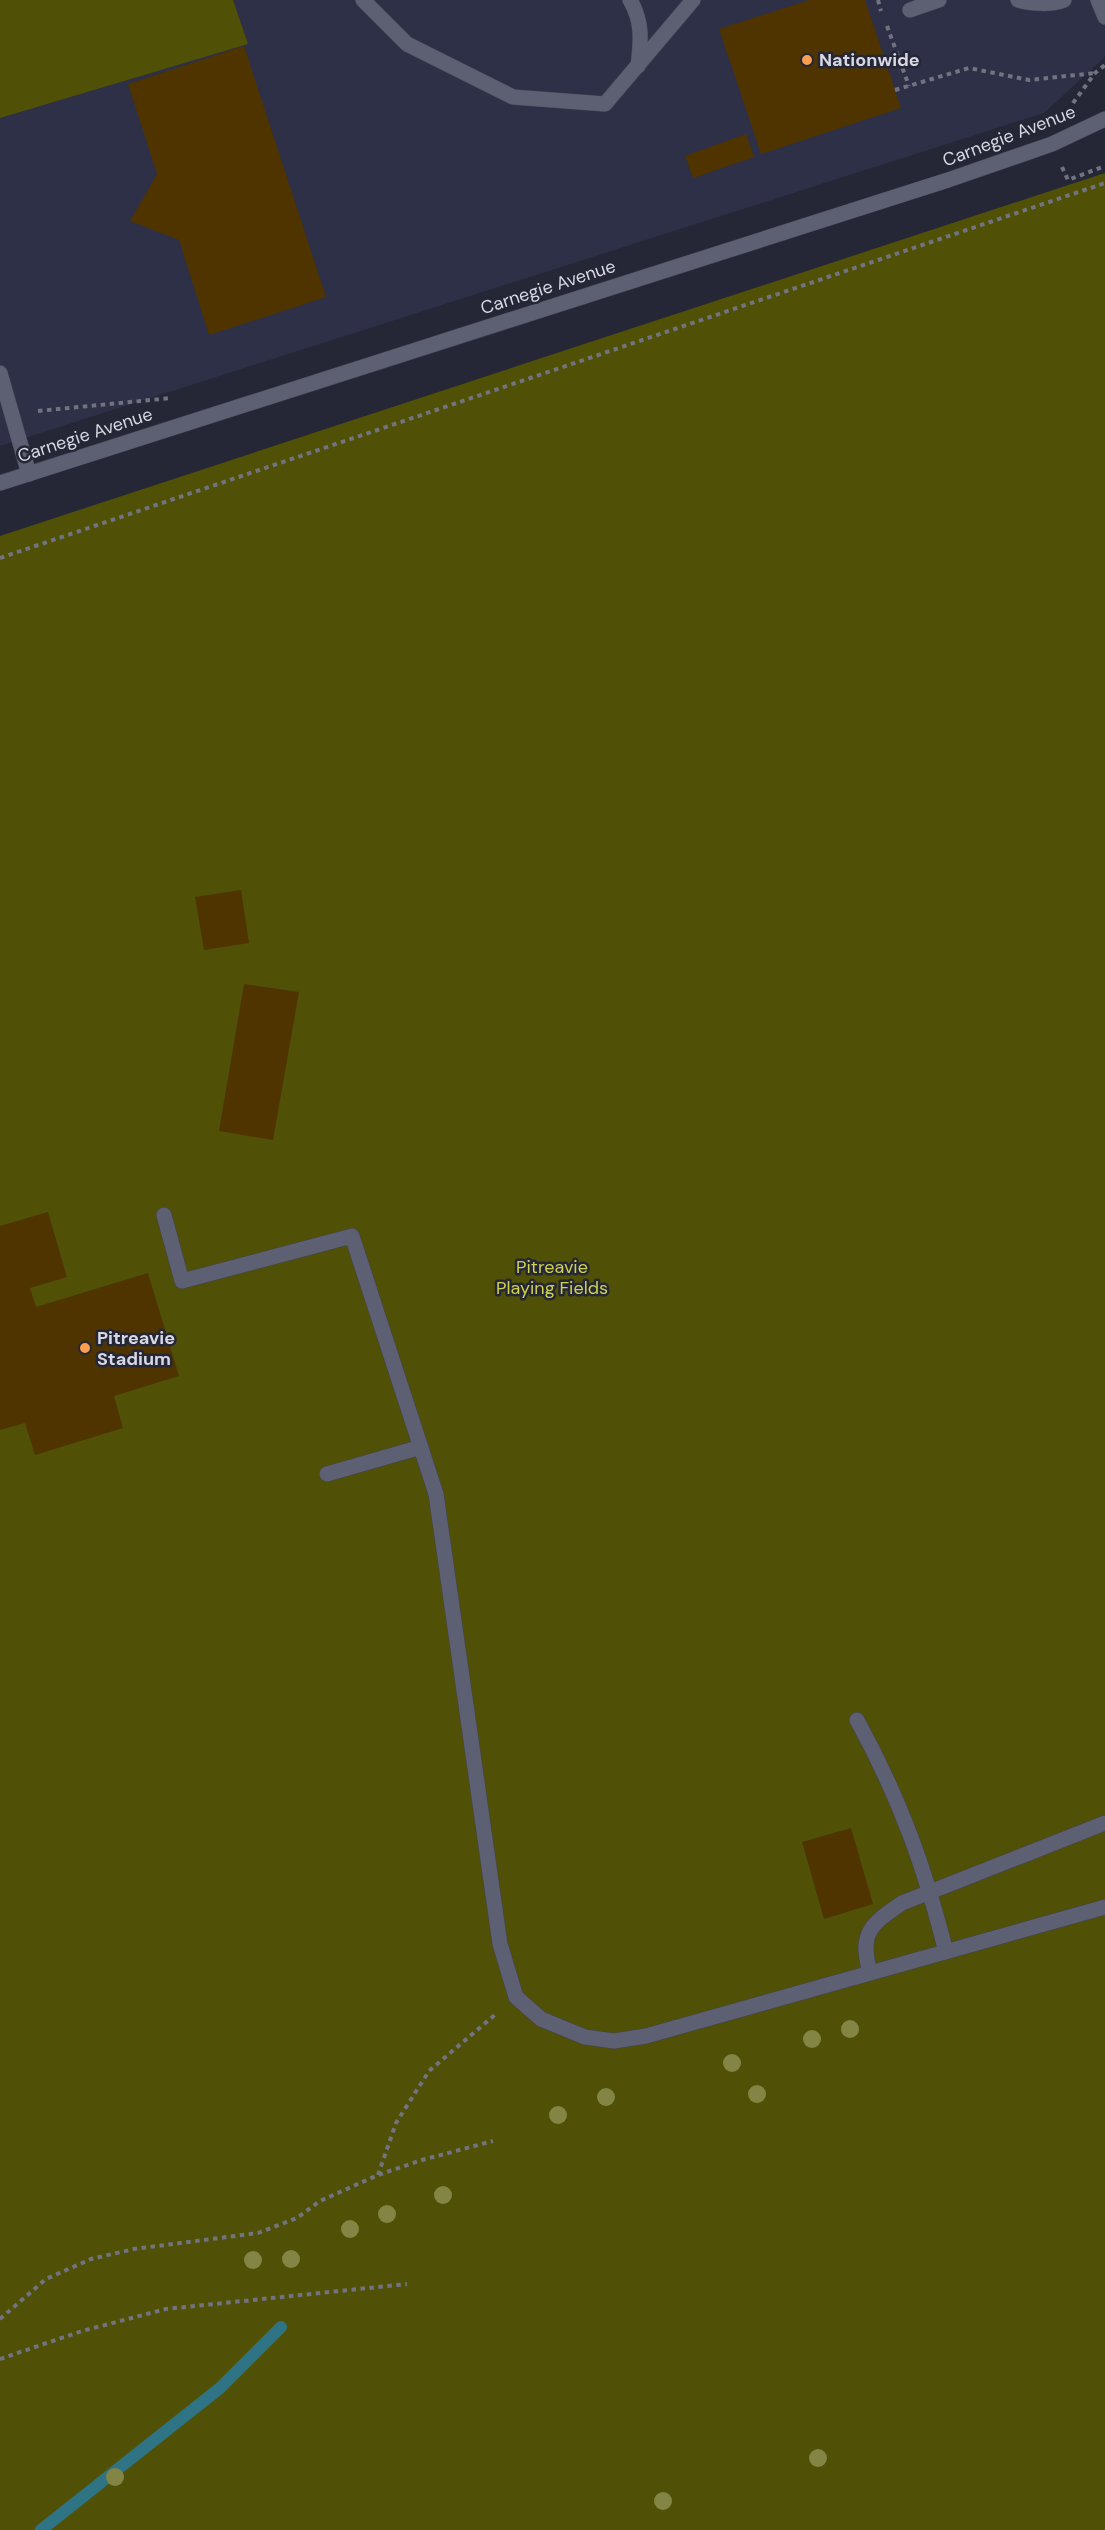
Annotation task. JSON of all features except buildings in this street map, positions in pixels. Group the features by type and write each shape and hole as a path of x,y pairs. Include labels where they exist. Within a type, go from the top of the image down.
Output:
{"street":[{"path":"363,0 407,44 513,97 605,104 693,0"},
{"path":"630,0 638,14 642,38 638,66"},
{"path":"910,10 939,0"},
{"path":"1018,0 1036,2 1064,0"},
{"path":"1098,0 1105,17"},
{"name":"Carnegie Avenue","path":"0,483 948,180 1052,144 1105,119"},
{"path":"0,373 29,474"},
{"path":"164,1215 182,1281 351,1236 436,1494 500,1944 516,1997 541,2019 585,2037 614,2041 646,2037 1105,1907"},
{"path":"327,1474 420,1448"},
{"path":"856,1720 884,1770 907,1821 931,1891 946,1952"},
{"path":"870,1973 864,1943 869,1930 880,1918 902,1903 1105,1823"}],"path":[{"path":"878,0 909,86"},
{"path":"895,90 969,68 1029,80 1095,73"},
{"path":"1068,180 1105,166"},
{"path":"0,558 1105,183"},
{"path":"378,2175 396,2123 429,2070 516,1997"},
{"path":"0,2319 46,2279 91,2259 134,2249 258,2233 297,2218 320,2201 378,2175 422,2160 493,2141"},
{"path":"0,2359 82,2331 166,2308 407,2284"}],"shaded area":[{"path":"0,0 1105,0 1105,57 1044,113 0,446"}],"green space":[{"path":"0,0 233,0 248,44 0,118"},
{"name":"Pitreavie Playing Fields","path":"1105,173 1105,2530 0,2530 0,536"}],"waterway":[{"path":"41,2530 220,2388 281,2327"}],"place":[{"name":"Nationwide","path":"807,60"},
{"name":"Pitreavie Stadium","path":"85,1348"}]}
